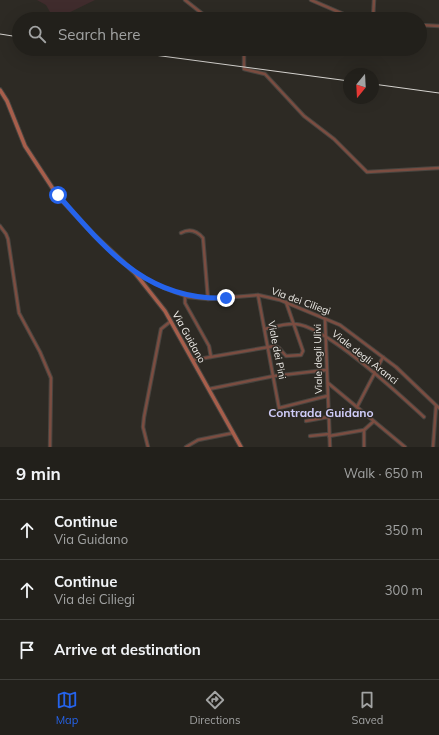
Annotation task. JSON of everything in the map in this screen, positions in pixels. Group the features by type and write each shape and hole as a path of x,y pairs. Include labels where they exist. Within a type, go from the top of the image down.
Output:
{"main road":[{"name":"Via Guidano","path":"0,90 7,101 25,146 54,190 94,235 135,273 171,321 241,447"}],"street":[{"path":"185,0 200,12"},
{"path":"311,0 339,12"},
{"path":"373,12 374,0"},
{"path":"427,25 439,26"},
{"path":"244,56 244,68 265,74 304,116 334,139 367,172 439,168"},
{"path":"0,226 8,239 19,314 40,352 51,378 50,447"},
{"path":"181,233 186,230 194,231 203,238 208,299"},
{"name":"Via dei Ciliegi","path":"135,273 154,284 185,295 208,299 258,295 286,302 340,325 383,356 439,408"},
{"path":"185,295 185,303 209,346 211,357"},
{"name":"Viale dei Pini","path":"258,295 279,408 327,396"},
{"path":"193,360 277,346 286,356 298,355 302,353 295,324 286,302"},
{"name":"Viale degli Ulivi","path":"325,319 330,447"},
{"path":"148,447 144,427 144,417 161,329 171,321"},
{"path":"265,329 295,324"},
{"name":"Viale degli Aranci","path":"295,324 326,337 375,373 424,417"},
{"path":"357,407 383,356"},
{"path":"209,388 274,376 326,370"},
{"path":"328,383 373,422 405,447"},
{"path":"433,447 436,405"},
{"path":"306,421 328,417"},
{"path":"435,418 439,419"},
{"path":"310,436 364,430 373,422"},
{"path":"364,430 364,447"},
{"path":"186,447 198,440 233,433"}],"shaded area":[{"path":"37,0 95,0 70,12 50,12 46,5"}],"railway":[{"path":"0,34 12,36"},
{"path":"162,56 343,80"},
{"path":"379,85 439,93"}],"district":[{"name":"Contrada Guidano","path":"321,412"}],"route":[{"path":"58,195 104,245 135,273 148,281 188,296 208,299 226,298"}]}
